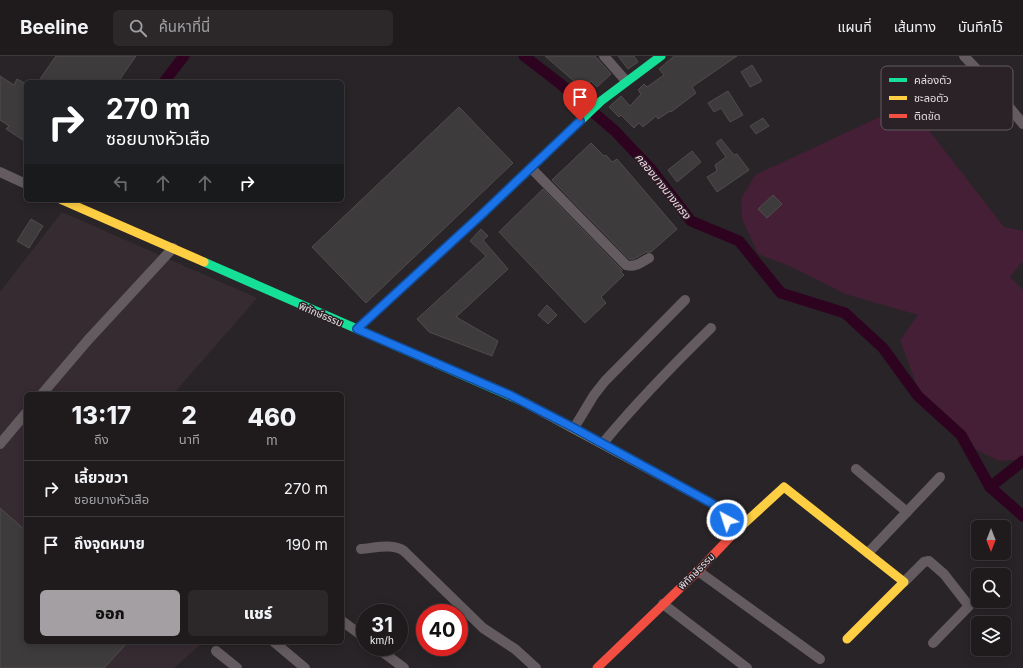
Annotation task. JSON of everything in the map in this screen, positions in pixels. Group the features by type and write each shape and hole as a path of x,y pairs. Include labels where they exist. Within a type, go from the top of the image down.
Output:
{"street":[{"path":"604,56 626,81"},
{"path":"357,329 480,216 600,101 661,56"},
{"path":"964,56 974,66"},
{"path":"1013,112 1023,124"},
{"path":"531,168 626,265 631,267 636,266 649,258"},
{"path":"0,172 24,183"},
{"name":"พิทักษ์ธรรม","path":"67,202 510,395 603,443 713,504 721,511 736,531 698,571 597,668"},
{"path":"44,392 88,340 174,248"},
{"path":"574,428 605,380 685,300"},
{"path":"603,443 628,413 666,372 711,328"},
{"path":"0,444 24,415"},
{"path":"856,469 907,512"},
{"path":"868,553 940,478"},
{"path":"736,531 784,487 904,582"},
{"path":"361,549 398,547 404,551 483,628 515,649 536,668"},
{"path":"847,639 924,562 929,561 944,574 969,606 933,643"},
{"path":"698,571 820,659"},
{"path":"663,604 747,668"},
{"path":"344,622 356,631"},
{"path":"276,644 305,668"},
{"path":"216,650 237,668"},
{"path":"388,656 404,668"}],"shaded area":[{"path":"881,116 881,130 929,130 1004,227 1023,231 1023,261 1010,277 1023,290 1023,459 999,461 975,449 945,427 922,400 900,340 918,315 845,294 794,268 758,254 742,219 741,199 755,175"},
{"path":"62,212 257,298 175,392 24,392 24,644 201,644 174,668 0,668 0,292"}],"building":[{"path":"56,56 136,56 119,80 39,80"},
{"path":"545,56 595,56 611,74 597,87 591,81 583,89"},
{"path":"618,56 634,56 638,62 628,69"},
{"path":"674,56 737,56 692,87 696,93 671,112 670,111 658,119 656,116 643,127 639,123 634,128 621,115 619,117 609,107 621,96 630,106 641,94 638,90 644,84 647,87 664,75 659,69"},
{"path":"752,65 762,81 750,87 741,72"},
{"path":"0,76 14,85 17,79 24,83 24,141 6,129 9,126 0,120"},
{"path":"728,91 743,115 730,122 721,108 714,112 708,103"},
{"path":"459,107 513,163 366,303 312,247"},
{"path":"763,118 769,126 756,134 750,126"},
{"path":"721,139 734,155 737,154 749,170 717,192 707,177 717,171 715,165 726,157 716,143"},
{"path":"591,143 612,162 617,159 677,229 651,252 646,252 634,259 629,259 552,180"},
{"path":"692,151 701,162 677,182 668,170"},
{"path":"543,189 622,270 621,272 624,275 601,297 606,303 585,323 499,232"},
{"path":"773,195 782,204 767,218 758,209"},
{"path":"31,219 43,226 29,248 17,241"},
{"path":"481,229 488,236 483,240 508,269 456,317 498,341 492,356 429,332 417,319 486,256 470,241"},
{"path":"547,305 557,315 548,324 538,315"},
{"path":"0,508 24,529 24,644 126,644 104,668 0,668"}],"waterway":[{"path":"166,80 184,56"},
{"name":"คลองบางนางเกรง","path":"524,56 558,82 615,131 651,169 691,221 739,241 781,293 845,313 883,348 918,396 961,435 990,487 1023,516"},
{"path":"990,487 1023,461"}],"traffic: fast":[{"path":"477,219 601,101 661,56"},
{"path":"204,262 524,402"}],"traffic: slow":[{"path":"67,202 204,262"},
{"path":"524,402 689,491"},
{"path":"736,531 784,487 904,582 847,639"}],"traffic: jam":[{"path":"357,329 477,219"},
{"path":"597,668 698,571 736,531 721,511 713,504 689,491"}],"route":[{"path":"580,121 480,216 357,329 510,395 574,428 713,504 721,511 727,520"}]}
